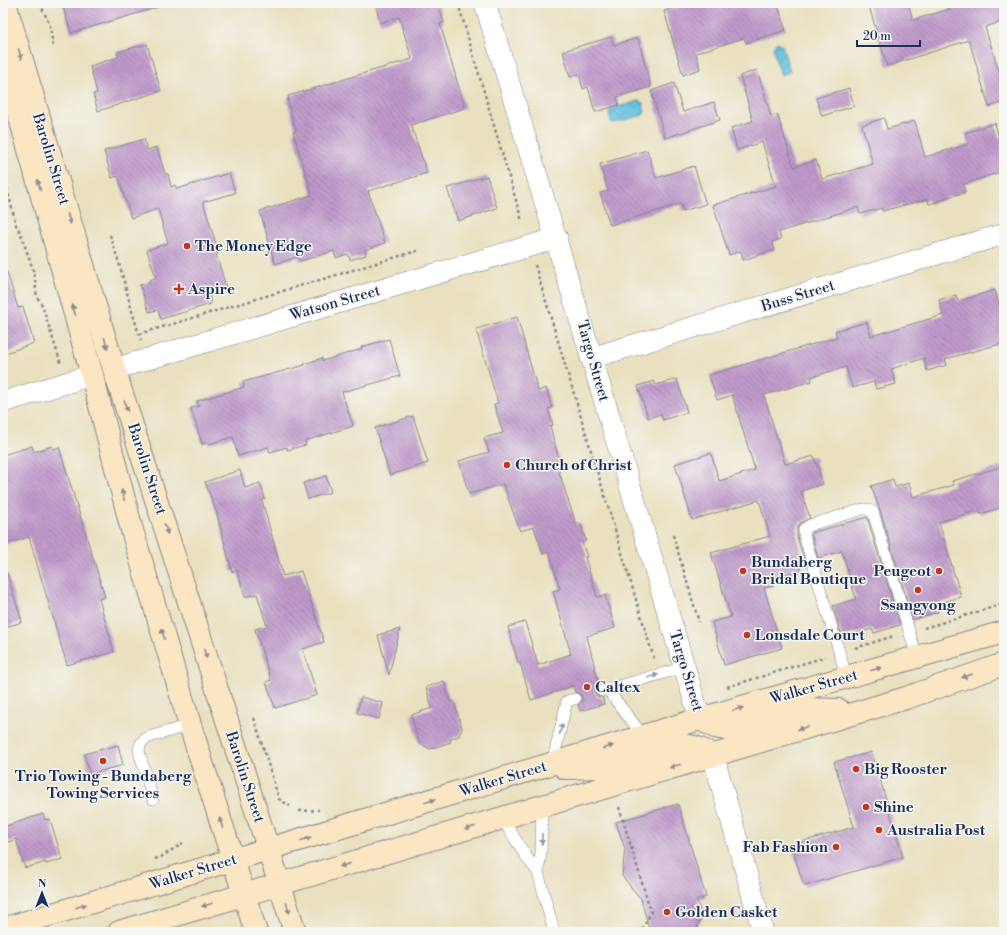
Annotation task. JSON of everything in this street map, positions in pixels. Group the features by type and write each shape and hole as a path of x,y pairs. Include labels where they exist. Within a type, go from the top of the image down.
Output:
{"main road":[{"name":"Barolin Street","path":"5,3 114,369 295,932"},
{"name":"Barolin Street","path":"3,57 92,375 132,530 190,725 256,932"},
{"name":"Walker Street","path":"3,929 700,719 1004,632"},
{"path":"119,932 906,698 1004,664"},
{"path":"700,719 715,728 730,730 807,709 859,711"},
{"path":"544,767 603,767 682,745 690,745 713,755"}],"street":[{"name":"Targo Street","path":"485,3 557,238 591,358 700,719"},
{"name":"Buss Street","path":"591,358 1004,234"},
{"name":"Watson Street","path":"114,369 557,238"},
{"path":"3,402 92,375"},
{"path":"713,755 762,932"}],"lane":[{"path":"847,678 804,535 804,529 810,525 867,509 873,512 917,657"},
{"path":"644,737 604,690 685,668"},
{"path":"544,767 568,701 575,698"},
{"path":"153,799 140,755 140,744 143,740 149,737 190,725"},
{"path":"538,872 541,853 542,806"},
{"path":"502,818 527,858 538,872 554,932"}],"path":[{"path":"40,3 50,26 53,47"},
{"path":"458,3 522,221"},
{"path":"3,171 16,224 22,234 34,273 37,297 42,305 62,366"},
{"path":"110,235 141,340"},
{"path":"139,334 420,250"},
{"path":"533,259 658,675"},
{"path":"673,535 699,622"},
{"path":"722,688 1004,604"},
{"path":"254,718 279,799 290,806"},
{"path":"619,807 650,912 643,928 636,932"},
{"path":"153,859 160,857 183,843"}],"water":[{"path":"778,42 779,45 782,45 790,72 781,75 773,47"},
{"path":"639,101 643,103 645,112 643,115 614,123 611,122 609,113 611,109"}],"building":[{"path":"62,3 158,3 159,7 71,33"},
{"path":"375,3 438,3 444,23 440,24 465,108 411,125 427,173 368,191 385,243 365,250 366,255 350,260 348,254 336,258 334,251 300,261 298,257 275,264 260,211 312,195 293,132 296,131 287,100 289,100 288,96 412,59 399,17 380,23"},
{"path":"692,3 777,3 786,30 746,43 744,38 696,53 700,69 683,75 664,11"},
{"path":"868,3 908,3 913,20 950,9 948,3 1004,3 1004,21 985,27 1004,87 1004,102 989,107 969,40 887,66"},
{"path":"611,37 614,45 638,38 651,87 617,97 619,105 595,112 588,87 583,89 579,74 570,77 563,51"},
{"path":"147,44 161,91 98,111 93,94 97,93 90,66 118,57 117,52"},
{"path":"757,70 771,116 777,114 794,167 816,160 822,179 873,164 862,125 884,118 887,129 915,121 925,157 969,144 965,133 995,123 999,138 1004,136 1004,171 964,184 965,192 945,198 946,199 929,204 928,199 882,211 882,208 860,214 858,207 779,232 781,239 772,242 775,250 743,260 741,251 729,255 713,205 776,186 762,142 737,150 731,128 753,121 740,76"},
{"path":"674,83 683,112 714,102 720,120 665,138 651,91"},
{"path":"849,88 854,106 822,116 816,98"},
{"path":"144,139 147,150 157,147 165,174 168,174 171,187 175,185 177,189 229,173 235,193 203,202 219,253 216,254 227,290 209,295 211,304 161,319 158,310 149,312 140,285 150,282 149,280 156,278 147,250 168,243 158,209 131,218 118,176 112,178 104,151"},
{"path":"647,150 656,178 694,166 706,204 683,211 681,204 610,225 600,193 608,191 600,164"},
{"path":"487,176 497,208 458,221 447,188"},
{"path":"3,272 7,272 18,308 23,307 34,343 3,354"},
{"path":"995,290 1004,322 1004,343 945,359 947,365 927,371 924,358 891,369 896,384 876,389 874,382 852,388 846,367 811,377 812,381 764,395 785,464 814,456 823,484 801,491 810,518 800,523 797,529 797,537 805,562 799,564 801,570 772,578 774,586 764,588 782,648 724,665 712,622 731,617 711,553 770,536 759,500 692,520 675,464 711,453 719,481 755,470 732,395 717,400 709,375 837,337 835,331 867,322 871,336 943,315 939,300 956,295 958,301"},
{"path":"517,317 538,391 546,388 552,408 548,409 553,425 550,426 559,459 555,460 576,524 580,523 586,541 582,542 597,597 605,595 615,628 587,636 599,685 595,689 595,693 597,696 603,698 604,704 580,711 578,705 582,701 582,697 580,694 575,692 573,686 531,700 520,663 518,663 508,627 525,622 538,665 571,654 553,591 560,589 549,552 543,554 534,527 520,531 503,484 469,494 459,461 489,452 484,438 503,433 494,404 498,403 476,329"},
{"path":"389,339 400,376 342,392 353,426 305,441 306,445 287,450 287,447 270,452 268,447 238,456 233,437 209,444 208,442 202,444 191,408 199,406 197,401 244,387 243,382 305,365 304,364 322,358 322,361"},
{"path":"677,379 687,412 663,420 661,414 648,418 638,386 654,381 656,385"},
{"path":"413,416 428,463 390,475 375,428"},
{"path":"32,446 34,452 52,446 53,449 59,447 105,597 99,599 114,652 67,665 29,537 3,545 3,455"},
{"path":"1004,466 1004,507 980,514 979,510 939,522 961,597 936,604 938,612 913,620 880,510 871,486 893,479 895,487 909,483 913,497 954,485 952,481"},
{"path":"240,470 245,488 260,483 265,499 262,500 283,576 301,571 324,642 303,649 317,695 275,708 266,682 271,680 255,629 267,626 257,594 245,597 237,570 232,572 217,514 205,482"},
{"path":"326,476 331,492 308,499 303,483"},
{"path":"867,517 900,625 874,633 872,629 842,637 833,606 856,599 842,551 818,558 811,533"},
{"path":"7,573 22,622 3,628 3,574"},
{"path":"400,629 389,675 378,635"},
{"path":"444,681 450,702 454,701 462,728 459,736 450,739 451,742 430,749 419,743 411,715 432,708 426,687"},
{"path":"361,697 383,703 379,719 357,713"},
{"path":"118,745 123,765 90,774 84,754"},
{"path":"872,752 903,857 804,886 791,845 854,827 834,762"},
{"path":"678,804 706,897 697,900 702,917 695,932 650,932 641,899 622,876 625,849 616,822"},
{"path":"43,814 45,820 50,819 62,859 25,868 16,839 3,844 3,827"}],"place":[{"name":"The Money Edge","path":"187,246"},
{"name":"Aspire","path":"179,289"},
{"name":"Church of Christ","path":"507,465"},
{"name":"Bundaberg Bridal Boutique","path":"743,571"},
{"name":"Peugeot","path":"939,571"},
{"name":"Ssangyong","path":"918,590"},
{"name":"Lonsdale Court","path":"747,635"},
{"name":"Caltex","path":"587,687"},
{"name":"Trio Towing - Bundaberg Towing Services","path":"103,761"},
{"name":"Big Rooster","path":"856,769"},
{"name":"Shine","path":"866,807"},
{"name":"Australia Post","path":"879,830"},
{"name":"Fab Fashion","path":"836,847"},
{"name":"Golden Casket","path":"667,912"}]}
